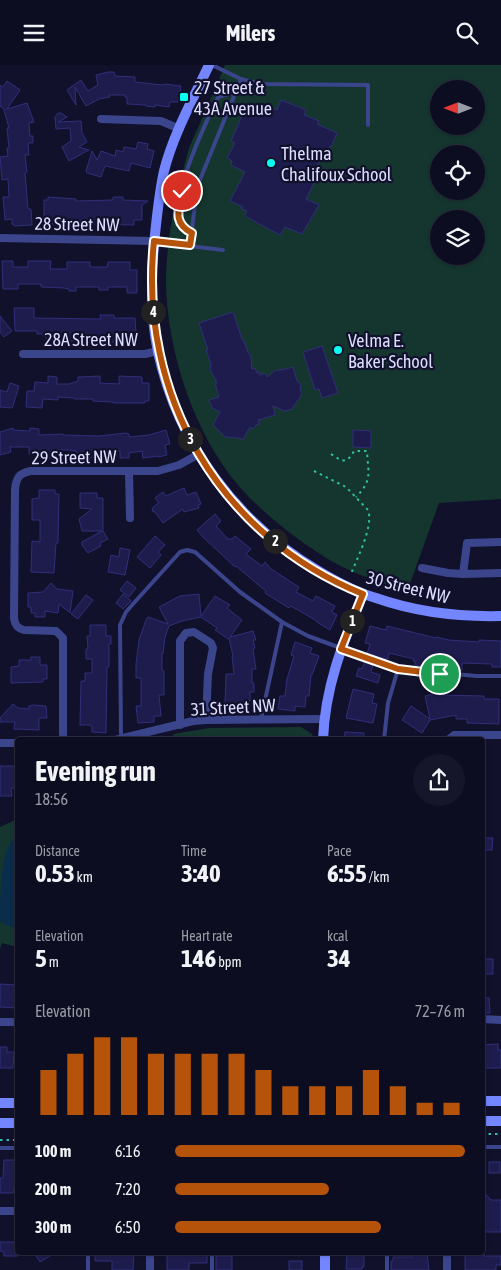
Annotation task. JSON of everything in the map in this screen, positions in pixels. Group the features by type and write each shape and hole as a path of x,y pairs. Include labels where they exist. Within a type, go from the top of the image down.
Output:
{"street":[{"name":"30 Street NW","path":"210,65 180,129 164,171 154,241 152,289 158,351 173,403 199,454 223,489 257,526 294,555 335,580 363,594 415,609 461,615 501,616"},
{"path":"101,119 156,120 180,129"},
{"name":"28 Street NW","path":"0,238 154,241"},
{"name":"28A Street NW","path":"22,354 145,354 158,351"},
{"name":"29 Street NW","path":"63,737 63,638 56,631 20,629 16,626 14,617 16,479 19,475 31,471 129,472 168,469 180,465 199,454"},
{"name":"29 Street NW","path":"129,472 130,518"},
{"path":"464,574 467,543 501,542"},
{"path":"422,569 464,574 501,573"},
{"path":"323,737 330,682 363,594"},
{"path":"180,725 180,641 189,631 199,634 211,643 212,647 208,674 206,720"},
{"name":"31 Street NW","path":"127,737 206,720 324,719"},
{"path":"451,737 454,735 501,735"},
{"path":"0,743 15,743"},
{"path":"485,1019 501,1020"},
{"path":"0,1023 15,1022"},
{"path":"485,1101 501,1101"},
{"path":"0,1103 15,1103"},
{"path":"485,1121 501,1121"},
{"path":"0,1123 15,1123"},
{"path":"0,1211 15,1211"},
{"path":"150,1255 150,1270"},
{"path":"325,1255 325,1270"},
{"path":"447,1255 447,1270"}],"lane":[{"path":"210,65 241,79 262,84 368,85 368,125"},
{"path":"190,245 197,187 241,79"},
{"path":"192,233 181,226 178,215 189,163 218,97 236,92"},
{"path":"154,241 223,249"},
{"path":"118,737 120,625 126,612 180,551 195,552 240,592 282,622 308,636 341,649 398,669 477,676 501,676"},
{"path":"262,719 282,622"},
{"path":"384,737 388,703 398,669"},
{"path":"485,1147 501,1147"},
{"path":"0,1148 15,1148"},
{"path":"88,1255 88,1270"},
{"path":"212,1255 212,1270"},
{"path":"387,1255 387,1270"}],"path":[{"path":"331,454 338,460 343,461 349,459 354,451 367,451 370,476 363,490 356,497"},
{"path":"314,471 346,487 368,510 370,521 350,574"},
{"path":"485,1134 501,1134"},
{"path":"0,1140 15,1140"}],"green space":[{"name":"Velma E. Baker School","path":"225,65 501,65 501,499 439,503 407,592 360,575 333,562 271,518 239,486 223,465 196,417 178,363 172,336 166,283 170,233 176,200 192,140"},
{"path":"301,727 312,734 312,737 174,737 173,734 209,728"},
{"path":"15,820 15,946 2,943 0,949 0,827"}],"water":[{"path":"15,839 15,928 2,923 0,920 2,873 7,850"}],"building":[{"path":"114,72 115,76 135,77 135,82 181,86 178,102 170,102 169,107 155,105 155,107 127,104 127,97 125,95 109,95 110,97 99,99 86,106 75,87 76,105 67,90 81,80 88,91 98,85 96,75"},
{"path":"7,81 20,90 7,109 27,103 34,122 29,123 30,136 33,136 33,143 28,143 29,155 25,155 28,209 31,209 32,225 15,226 12,224 12,219 5,220 3,197 9,197 8,179 2,180 0,157 8,156 7,128 9,128 5,110 0,106 0,85 3,87"},
{"name":"Thelma Chalifoux School","path":"281,100 306,110 304,115 319,121 317,124 337,133 328,152 324,150 311,179 315,181 306,199 319,205 302,234 285,227 280,235 245,216 247,211 242,209 243,207 230,201 245,172 231,165 232,161 227,158 235,143 231,141 245,109 250,112 254,104 264,108 265,105 277,110"},
{"path":"58,113 67,117 58,122 81,121 82,133 87,142 79,147 89,150 69,161 62,147 71,141 70,128 56,129 55,117"},
{"path":"138,142 148,144 147,149 154,151 150,168 131,163 129,171 105,166 101,177 87,173 92,151 97,160 101,151 115,156 116,150 123,152 124,147 136,149"},
{"path":"48,197 76,199 76,201 113,200 113,197 123,197 123,200 148,201 142,205 142,220 134,220 134,225 93,224 93,221 73,220 73,224 52,224 52,219 44,219 44,200 48,200"},
{"path":"2,261 13,261 13,267 28,267 28,261 51,261 50,269 67,269 67,262 90,262 90,267 107,267 108,262 130,262 130,270 137,270 137,293 127,293 127,287 108,287 108,290 99,290 99,287 76,287 76,291 69,291 69,289 64,288 41,287 41,284 18,284 18,289 3,289"},
{"path":"14,308 34,308 34,318 101,319 100,315 114,315 114,318 135,318 136,334 128,336 128,343 105,342 105,336 90,336 90,342 46,340 46,336 37,334 37,331 15,331"},
{"path":"233,312 242,339 251,357 252,369 255,368 260,375 265,373 267,377 276,370 293,367 297,381 301,384 302,394 292,409 285,411 273,406 275,415 258,420 259,424 253,429 250,427 243,440 225,437 213,425 220,412 212,408 209,400 219,397 215,383 217,383 210,369 211,364 206,350 208,350 199,323"},
{"path":"0,316 12,331 4,337 0,332"},
{"path":"322,346 338,393 322,398 319,389 315,390 303,352"},
{"path":"48,376 57,377 57,384 69,384 78,381 78,377 100,376 100,383 119,384 119,376 142,377 142,383 149,383 149,401 145,401 145,403 113,403 93,401 93,399 58,397 58,400 43,399 42,408 26,407 27,391 34,391 35,382 48,383"},
{"path":"10,383 19,386 13,406 12,408 0,407 0,390 7,392"},
{"path":"13,428 13,430 30,431 30,428 39,429 39,435 99,436 126,433 129,434 129,437 149,435 166,430 170,444 165,445 167,455 143,458 142,451 129,453 129,458 120,458 120,451 106,451 99,452 99,458 76,458 76,451 55,450 55,458 45,458 45,454 29,454 29,447 10,447 11,452 0,455 0,432"},
{"path":"353,430 371,431 371,448 353,447"},
{"path":"184,488 187,495 196,492 201,504 198,505 199,508 184,512 183,509 163,523 155,512 152,511 153,507 159,503 155,498 163,492 166,496"},
{"path":"39,490 55,490 55,494 59,494 58,543 56,543 54,573 31,572 32,541 40,542 40,520 32,520 32,499 39,498"},
{"path":"80,493 97,493 97,498 103,498 103,531 108,539 100,543 101,546 88,553 82,542 102,531 82,531 79,519 92,509 80,508"},
{"path":"215,514 221,521 216,526 228,539 232,539 235,536 251,549 246,554 262,566 265,562 271,569 299,587 296,592 313,601 316,596 335,606 332,612 337,615 330,630 291,606 289,608 265,593 266,591 235,567 203,537 197,530"},
{"path":"155,536 165,545 158,552 161,555 150,568 137,557"},
{"path":"120,548 130,550 125,575 108,572 111,555 119,557"},
{"path":"127,581 136,588 129,597 120,590"},
{"path":"51,583 57,589 73,591 70,613 59,604 58,613 45,611 45,617 35,617 35,613 31,613 31,607 28,607 28,593 43,592"},
{"path":"123,594 131,601 123,609 116,603"},
{"path":"199,594 201,616 215,596 230,605 227,608 242,620 230,637 253,631 256,640 253,640 255,648 253,649 256,669 252,669 254,692 250,692 250,701 247,709 236,709 232,708 232,704 225,704 226,674 234,674 229,638 215,630 217,628 201,617 169,626 162,654 164,695 159,695 161,716 154,716 154,722 138,723 136,706 141,706 141,678 136,678 136,664 139,640 146,620 148,617 168,624 159,607 180,596"},
{"path":"86,595 93,600 78,619 71,614"},
{"path":"90,625 106,625 106,636 111,636 109,667 107,667 106,733 92,732 90,725 80,725 81,681 85,681 85,673 92,673 92,659 86,659 86,649 88,649 87,636 90,636"},
{"path":"370,626 386,630 387,626 449,640 501,641 501,667 492,667 492,664 462,663 462,671 452,670 452,667 426,663 425,667 415,665 414,659 389,653 388,659 375,657 367,654 370,644 365,643"},
{"path":"295,642 312,648 310,653 319,656 311,675 309,696 306,696 305,707 295,706 295,711 278,709 280,696 285,696 287,679 294,656 291,655"},
{"path":"31,657 40,657 40,665 47,665 47,679 43,679 43,682 11,683 11,667 19,666 19,660 31,660"},
{"path":"365,661 373,664 371,672 380,675 378,683 356,676 359,668 362,669"},
{"path":"353,689 374,694 372,703 377,704 373,723 346,718"},
{"path":"438,693 438,695 484,696 484,699 499,699 499,724 467,723 467,719 456,719 456,715 430,720 422,733 402,720 411,706 430,719 425,696"},
{"path":"13,704 18,708 29,709 29,706 33,705 46,706 47,718 39,718 39,730 14,729 15,722 0,722 0,718"},
{"path":"345,732 364,733 364,737 344,737"},
{"path":"0,766 15,766 15,788 11,788 12,796 0,796"},
{"path":"485,838 493,838 492,850 485,850"},
{"path":"485,959 493,959 493,974 485,974"},
{"path":"0,984 15,985 15,1008 0,1007"},
{"path":"485,998 489,998 490,1013 485,1013"},
{"path":"498,1044 498,1050 501,1050 501,1068 485,1068 485,1045"},
{"path":"0,1047 7,1047 7,1052 14,1052 13,1068 0,1068"},
{"path":"4,1160 15,1160 14,1193 0,1193 0,1178 3,1178"},
{"path":"489,1162 500,1162 500,1173 489,1173"},
{"path":"485,1193 491,1200 501,1200 501,1232 485,1232"},
{"path":"0,1242 15,1242 15,1255 18,1256 4,1256 4,1252 0,1251"},
{"path":"35,1255 52,1255 40,1262"},
{"path":"95,1255 134,1255 133,1270 112,1270 112,1261 95,1261"},
{"path":"167,1255 207,1255 207,1263 189,1263 189,1270 167,1270"},
{"path":"347,1255 364,1255 364,1267 362,1269 346,1269"},
{"path":"412,1255 427,1255 429,1270 391,1270 393,1257 412,1257"},
{"path":"465,1255 501,1256 501,1265 496,1265 496,1270 465,1270"},
{"path":"216,1256 232,1256 232,1270 216,1270"},
{"path":"289,1261 302,1261 302,1270 289,1270"}],"place":[{"name":"27 Street & 43A Avenue","path":"184,97"},
{"name":"Thelma Chalifoux School","path":"271,163"},
{"name":"Velma E. Baker School","path":"338,350"}],"route":[{"path":"182,191 178,215 179,222 184,229 192,233 190,245 154,241 152,266 153,311 158,351 166,382 173,403 194,447 223,489 267,535 311,566 363,594 341,649 398,669 440,674"}]}
